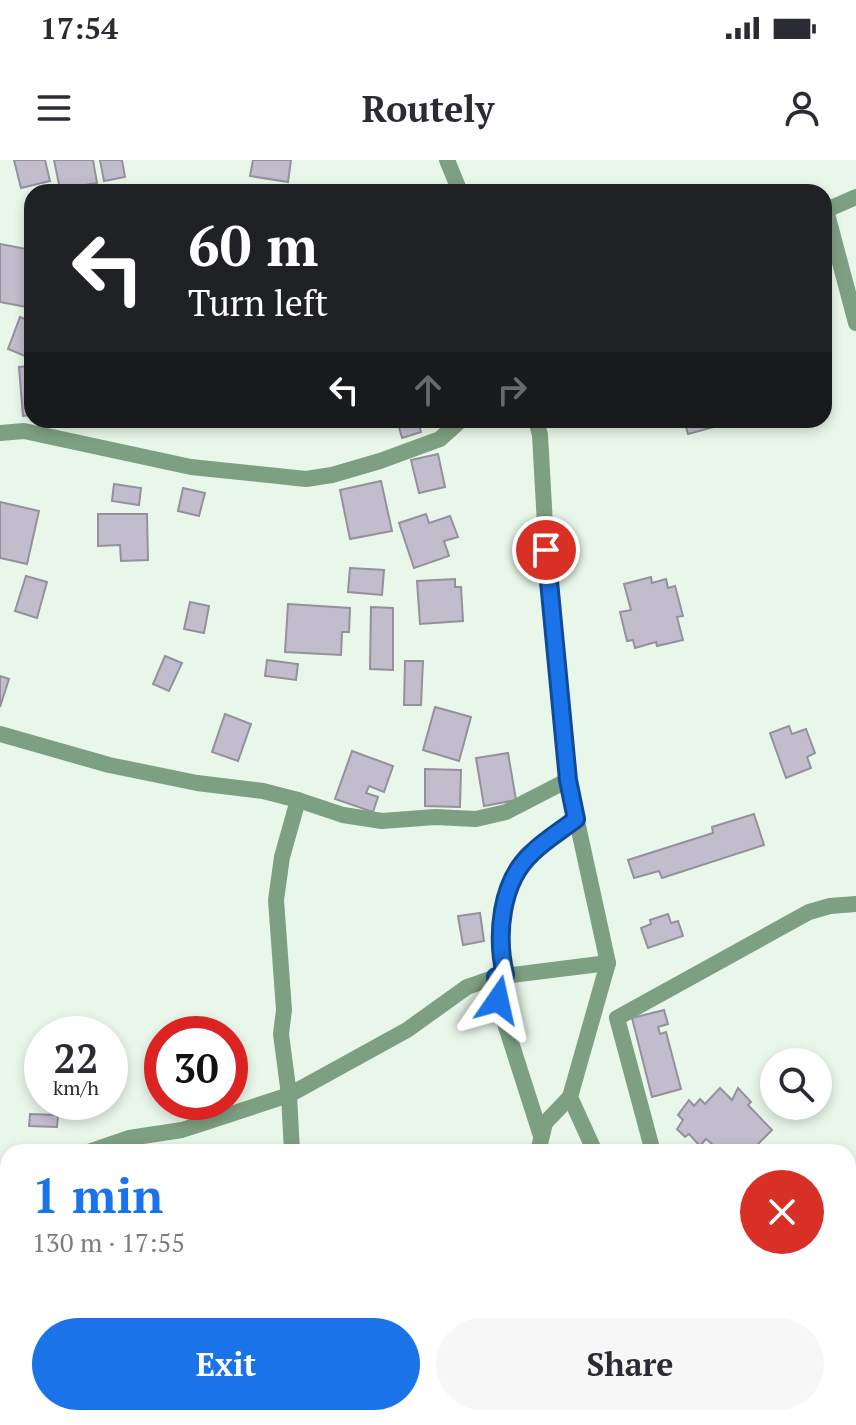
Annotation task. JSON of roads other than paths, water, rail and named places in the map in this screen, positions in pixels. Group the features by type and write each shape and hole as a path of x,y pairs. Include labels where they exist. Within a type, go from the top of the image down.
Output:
{"street":[{"path":"447,160 457,184"},
{"path":"832,208 856,197"},
{"path":"832,236 856,323"},
{"path":"0,433 24,431 191,467 306,479 380,461 440,439 452,428"},
{"path":"538,428 548,579 568,780 608,963 570,1097 545,1123 540,1144"},
{"path":"0,734 109,765 298,800 343,815 382,821 435,817 476,819 506,812 568,780"},
{"path":"292,1144 282,1046 284,1010 276,900 282,857 298,800"},
{"path":"540,1144 498,1000 505,899 516,873 530,854 576,819"},
{"path":"651,1144 617,1018 809,912 856,904"},
{"path":"111,1144 129,1138 182,1130 289,1095 396,1037 467,987 500,976 608,963"},
{"path":"570,1097 591,1144"}]}
